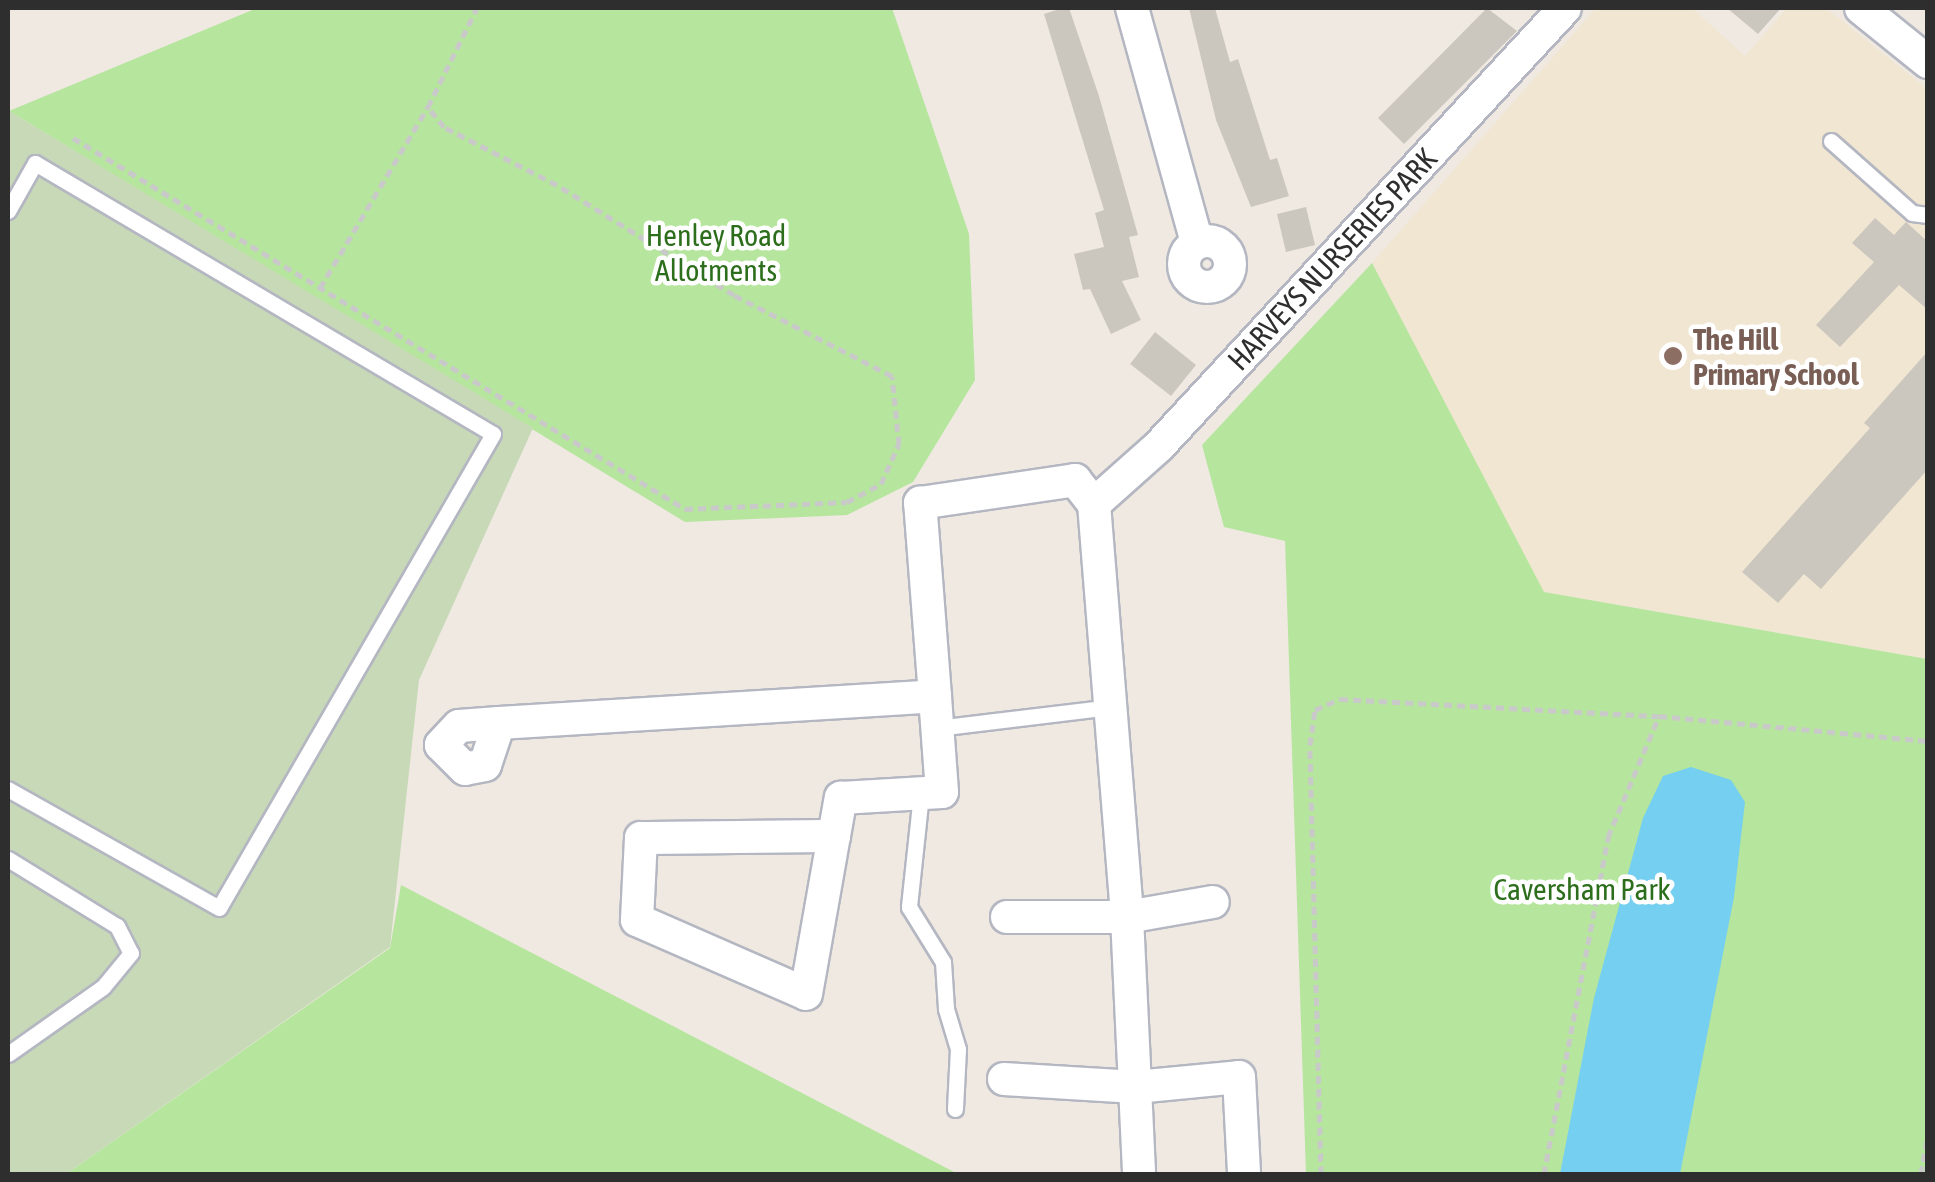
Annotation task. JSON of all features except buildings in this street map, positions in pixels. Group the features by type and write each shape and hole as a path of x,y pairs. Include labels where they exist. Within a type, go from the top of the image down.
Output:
{"street":[{"path":"1132,8 1198,242"},
{"name":"HARVEYS NURSERIES PARK","path":"1094,504 1159,446 1565,8"},
{"path":"1861,8 1928,62"},
{"path":"834,836 641,838 638,920 806,994 841,798 942,792 920,502 1076,480 1094,504 1127,917 1139,1174"},
{"path":"499,723 936,712"},
{"path":"1007,917 1127,917 1214,902"},
{"path":"1004,1079 1136,1087 1239,1077 1244,1174"}],"lane":[{"path":"1831,140 1912,213 1928,215"},
{"path":"8,211 35,163 493,434 219,908 8,789"},
{"path":"936,712 1110,707"},
{"path":"920,794 909,908 943,962 946,1010 958,1049 955,1109"},
{"path":"8,859 118,926 131,952 103,987 8,1054"}],"path":[{"path":"320,288 428,107 477,8"},
{"path":"73,138 685,508 847,502 881,484 900,444 892,376 734,295 557,185 444,127 428,107"},
{"path":"1320,1174 1310,745 1315,710 1340,699 1659,716 1928,742"},
{"path":"1544,1174 1608,837 1659,716"},
{"path":"1921,1174 1928,1134"}],"shaded area":[{"name":"The Hill Primary School","path":"1596,8 1692,8 1745,56 1787,8 1826,8 1927,89 1927,659 1544,592 1464,450 1372,263"}],"green space":[{"name":"Henley Road Allotments","path":"257,8 892,8 969,234 975,380 913,482 847,515 685,522 9,111"},
{"path":"9,111 533,428 419,680 390,947 66,1174 8,1174"},
{"name":"Caversham Park","path":"1372,263 1544,592 1927,659 1927,1174 1306,1174 1285,541 1224,527 1202,445"},
{"path":"401,885 958,1174 66,1174 390,948"}],"water":[{"path":"1691,767 1731,780 1745,802 1734,897 1680,1174 1560,1174 1594,998 1643,818 1663,776"}],"place":[{"name":"The Hill Primary School","path":"1673,356"}]}
